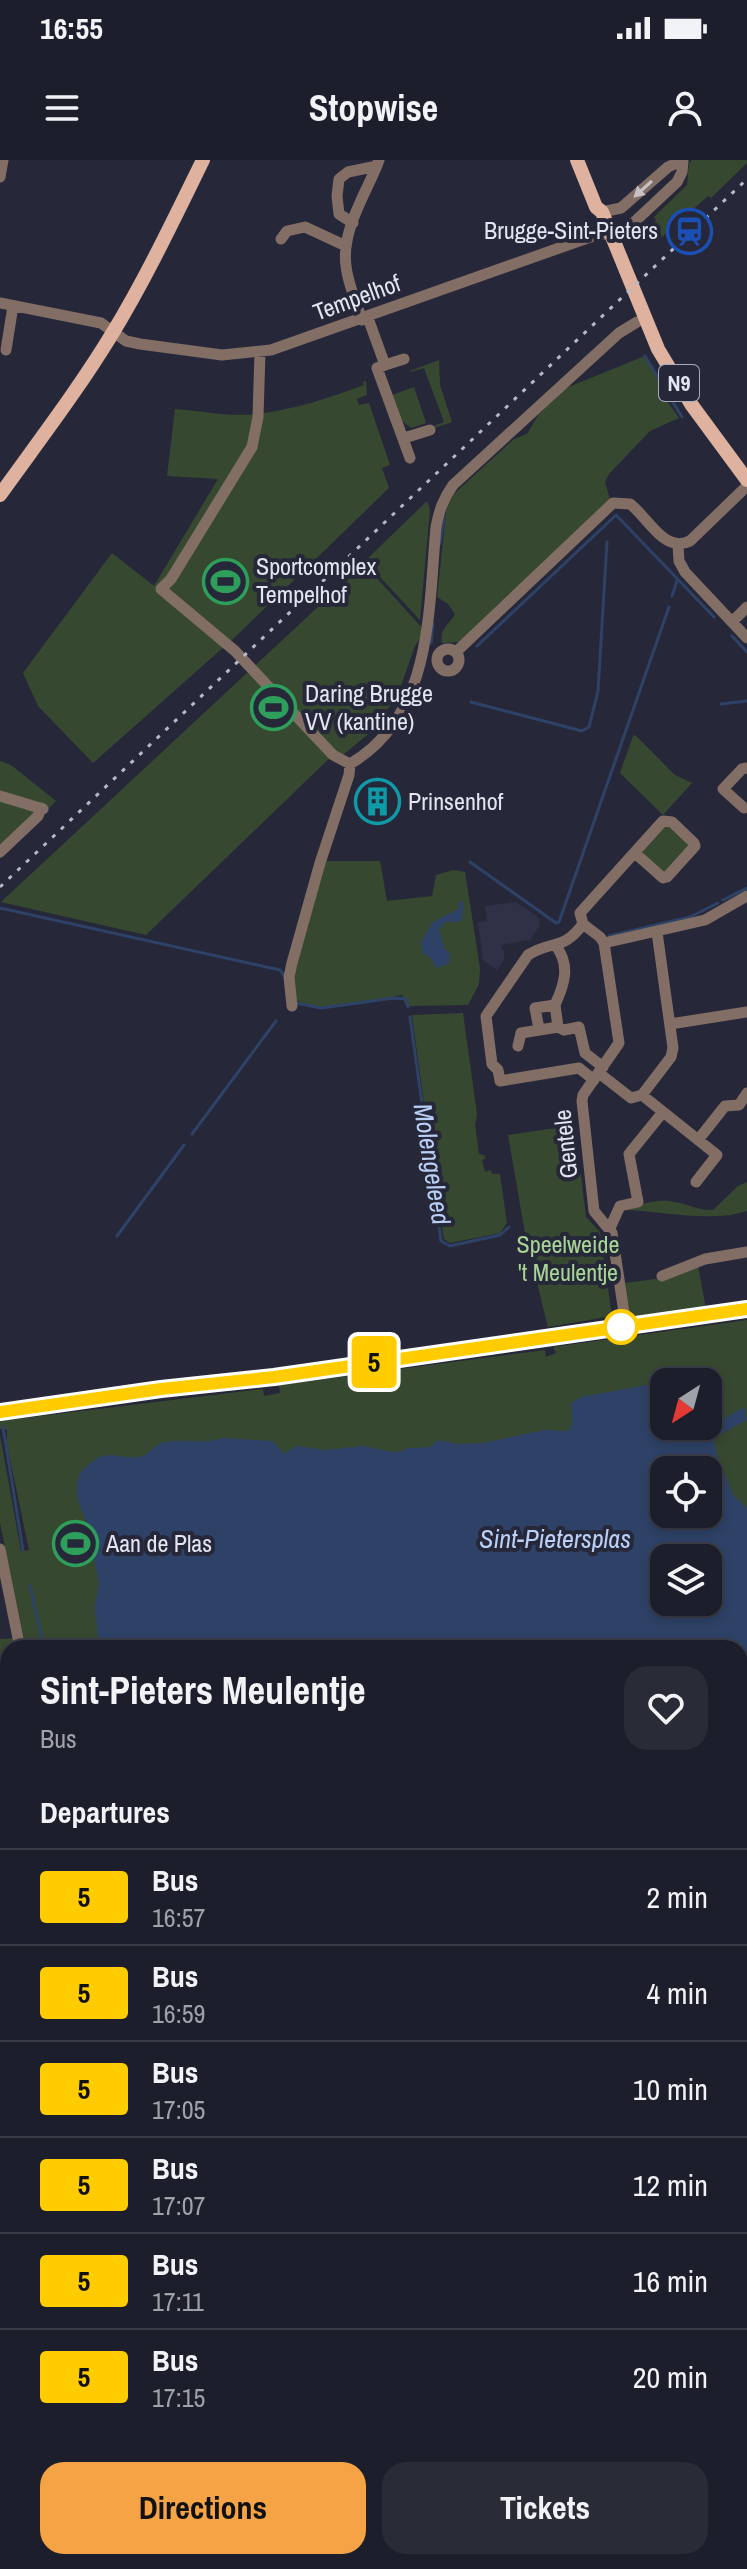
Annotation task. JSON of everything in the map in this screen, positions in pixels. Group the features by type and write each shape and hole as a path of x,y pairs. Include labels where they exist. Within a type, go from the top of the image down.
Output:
{"main road":[{"path":"0,495 113,332 164,241 203,160"},
{"name":"N9","path":"577,160 596,207 602,212 658,349 691,404 727,453 746,488"},
{"name":"N9","path":"586,160 604,205 602,212"},
{"path":"727,453 737,455 747,452"}],"street":[{"path":"0,177 3,160"},
{"path":"602,212 621,208 668,167 683,160"},
{"name":"Tempelhof","path":"0,303 101,323 126,341 222,355 260,352 365,319 596,235 621,232 677,182 683,160"},
{"path":"353,223 339,214 339,179 348,172 378,163"},
{"path":"378,163 346,246 348,279 385,365"},
{"path":"281,239 287,231 305,227 346,246"},
{"path":"6,350 13,306"},
{"path":"292,1006 289,977 292,963 350,764 369,750 396,722 417,681 426,641 436,527 444,497 532,411 619,333 637,322"},
{"path":"260,352 258,417 252,447 171,579 161,589 235,651 333,755 350,764"},
{"path":"404,359 377,368 410,458"},
{"path":"404,438 430,430"},
{"path":"456,652 613,503 630,504 666,540 678,545 690,541 746,488"},
{"path":"678,545 679,561 685,572 747,638"},
{"path":"732,622 747,607"},
{"path":"744,808 723,789 745,772"},
{"path":"0,796 42,809 0,852"},
{"path":"599,1074 579,1068 500,1081 498,1070 492,1064 486,1016 528,955 538,949 556,946 575,935 582,919 663,821 668,820 695,846 663,878 636,854"},
{"path":"582,919 604,943 705,920 747,896"},
{"path":"518,1046 521,1033 579,1027 585,1053 599,1074 631,1098 642,1095 671,1057 673,1048 657,932"},
{"name":"Gentele","path":"604,943 619,1043 582,1101 594,1211 610,1228 626,1326"},
{"path":"556,946 560,951 566,981 555,1005 558,1027"},
{"path":"539,1029 535,1008 555,1005"},
{"path":"670,1024 747,1012"},
{"path":"698,1140 725,1106 743,1108 747,1093"},
{"path":"642,1095 717,1155 696,1182"},
{"path":"610,1228 620,1206 638,1202 629,1154 663,1112"},
{"path":"662,1276 705,1259 747,1252"},
{"path":"0,1412 176,1387 274,1377 747,1309"},
{"path":"0,1549 18,1640"}],"shaded area":[{"path":"516,902 539,918 540,925 530,940 500,945 504,960 497,970 483,960 478,922 487,921 485,906"}],"green space":[{"path":"692,160 747,160 747,163 711,198 708,196 662,237 651,225 656,220 654,217 687,185"},
{"path":"645,356 663,387 659,390 679,418 650,431 609,474 605,482 610,499 459,642 442,643 443,631 455,614 448,604 437,597 447,503 514,439 527,434 539,414 566,388"},
{"path":"439,360 440,385 452,422 431,429 444,422 424,368 410,371"},
{"name":"Sportcomplex Tempelhof","path":"366,381 367,395 357,399 359,405 369,403 390,465 382,468 389,488 234,638 93,763 38,706 23,673 112,553 154,586 218,479 167,476 175,409 236,415 270,412 324,399 364,385"},
{"path":"414,387 426,423 411,428 401,420 392,395"},
{"path":"427,501 430,510 420,620 365,561"},
{"name":"Sportcomplex Tempelhof","path":"364,564 425,631 415,646 397,697 367,735 343,755 336,752 146,935 1,902"},
{"path":"635,735 675,775 692,783 663,815 620,773"},
{"path":"0,761 11,765 56,801 0,859"},
{"path":"667,825 691,845 665,875 641,854"},
{"path":"324,861 380,861 387,901 432,896 436,875 453,870 465,872 480,968 479,984 468,1005 406,1006 402,995 332,1006 296,1000 292,978"},
{"path":"463,1013 477,1114 475,1125 479,1154 486,1158 482,1160 485,1172 491,1170 492,1174 500,1174 507,1223 500,1233 450,1243 444,1239 438,1207 412,1015"},
{"name":"Speelweide 't Meulentje","path":"575,1125 586,1217 600,1232 612,1316 548,1327 526,1239 508,1135"},
{"path":"747,1182 747,1211 702,1216 624,1210 662,1201 713,1210 738,1186"},
{"path":"698,1266 706,1309 630,1320 624,1283 663,1278"},
{"name":"Sint-Pietersplas","path":"747,1320 747,1640 24,1640 0,1523 0,1435 21,1551 29,1550 7,1445 7,1430 0,1429 0,1421 263,1389 264,1396 280,1393 279,1385 545,1350 546,1357 556,1353 553,1347"}],"water":[{"path":"460,900 464,903 462,919 445,922 439,929 444,948 450,953 449,964 436,968 431,958 423,954 421,942 433,922 458,909"},
{"name":"Sint-Pietersplas","path":"650,1384 650,1440 713,1440 718,1456 650,1456 650,1528 722,1528 722,1467 733,1495 747,1508 747,1640 98,1640 95,1607 99,1582 88,1525 80,1506 77,1480 81,1472 99,1457 138,1457 165,1442 221,1438 273,1441 284,1454 297,1446 325,1450 363,1446 393,1452 431,1447 436,1441 483,1443 544,1430 568,1431 572,1424 571,1403 581,1397"},
{"name":"Sint-Pietersplas","path":"744,1407 747,1420 722,1433 722,1420"}],"waterway":[{"path":"645,356 682,417"},
{"path":"477,646 616,515 714,617"},
{"path":"440,544 444,516"},
{"path":"471,702 582,731 589,727 598,691 607,542"},
{"path":"672,596 677,581"},
{"path":"470,862 556,923 559,922 669,607"},
{"path":"431,643 433,624"},
{"path":"732,636 747,652"},
{"path":"721,704 747,701"},
{"path":"723,900 747,888"},
{"path":"609,936 690,917 718,903"},
{"name":"Molengeleed","path":"0,908 280,970 285,977"},
{"name":"Molengeleed","path":"296,1003 321,1008 394,998 406,999 408,1007"},
{"name":"Molengeleed","path":"410,1017 441,1241 450,1246 500,1235 509,1227"},
{"path":"192,1134 276,1021"},
{"path":"117,1236 184,1145"},
{"path":"3,1427 23,1550"},
{"path":"30,1585 42,1640"}],"railway":[{"path":"0,887 747,179"}],"bus line":[{"name":"5","path":"0,1412 161,1389 274,1377 747,1309"}],"place":[{"name":"Brugge-Sint-Pieters","path":"689,231"},
{"name":"Sportcomplex Tempelhof","path":"225,581"},
{"name":"Daring Brugge VV (kantine)","path":"274,708"},
{"name":"Prinsenhof","path":"377,802"},
{"name":"Aan de Plas","path":"75,1544"}]}
